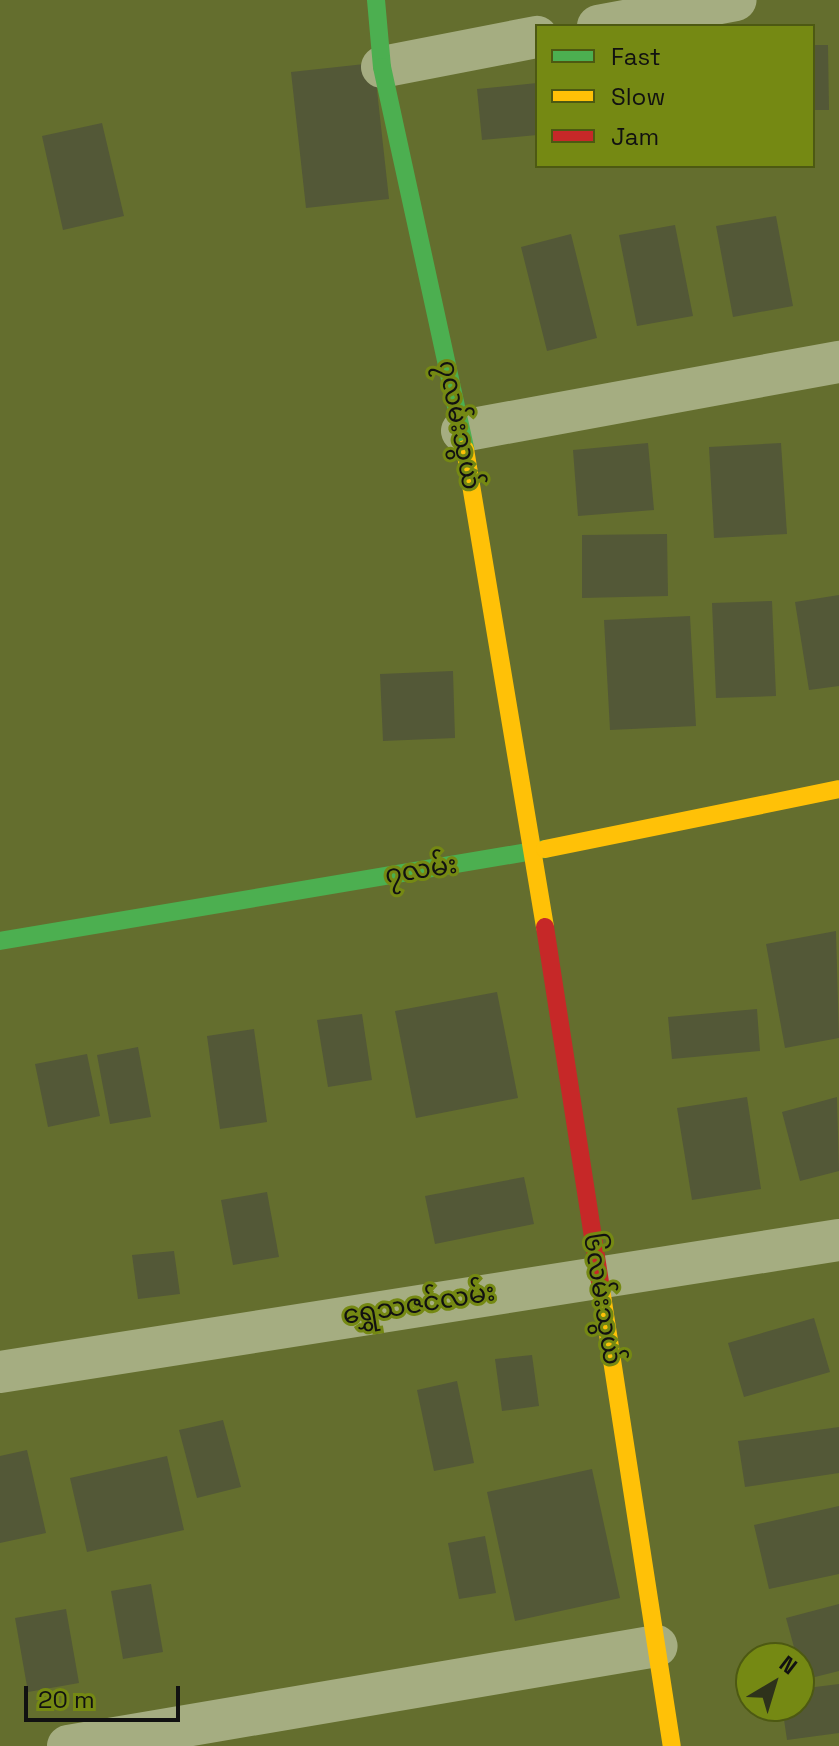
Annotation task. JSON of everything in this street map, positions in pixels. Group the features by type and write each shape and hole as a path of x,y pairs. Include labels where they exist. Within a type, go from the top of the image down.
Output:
{"street":[{"name":"၇လမ်းသွယ်","path":"376,0 382,67 462,431 533,851"},
{"path":"609,24 736,0"},
{"path":"382,67 535,37"},
{"path":"462,431 839,362"},
{"name":"၇လမ်း","path":"0,941 533,851 839,789"},
{"name":"၆လမ်းသွယ်","path":"533,851 672,1746"},
{"name":"ရွှေသဇင်လမ်း","path":"0,1372 598,1274 839,1240"},
{"path":"68,1746 657,1646"}],"building":[{"path":"815,45 828,45 829,110 815,110"},
{"path":"374,63 389,199 306,208 291,72"},
{"path":"535,83 535,135 482,140 477,89"},
{"path":"102,123 124,216 63,230 42,136"},
{"path":"776,216 793,306 733,317 716,226"},
{"path":"675,225 693,316 637,326 619,235"},
{"path":"571,234 597,338 547,351 521,247"},
{"path":"648,443 654,510 578,516 573,450"},
{"path":"781,443 787,534 714,538 709,447"},
{"path":"667,534 668,596 582,598 582,535"},
{"path":"839,595 839,686 809,690 795,602"},
{"path":"772,601 776,696 716,698 712,603"},
{"path":"690,616 696,726 610,730 604,620"},
{"path":"453,671 455,738 383,741 380,674"},
{"path":"836,931 839,1038 785,1048 766,944"},
{"path":"497,992 518,1098 416,1118 395,1011"},
{"path":"757,1009 760,1051 672,1059 668,1017"},
{"path":"362,1014 372,1080 328,1087 317,1020"},
{"path":"254,1029 267,1122 220,1129 207,1036"},
{"path":"138,1047 151,1117 110,1124 97,1055"},
{"path":"87,1054 100,1116 48,1127 35,1064"},
{"path":"747,1097 761,1189 692,1200 677,1108"},
{"path":"837,1097 839,1171 800,1181 782,1112"},
{"path":"524,1177 534,1224 435,1244 425,1196"},
{"path":"267,1192 279,1257 233,1265 221,1200"},
{"path":"174,1251 180,1294 138,1299 132,1255"},
{"path":"814,1318 830,1372 744,1397 728,1343"},
{"path":"532,1355 539,1406 502,1411 495,1359"},
{"path":"457,1381 474,1463 434,1471 417,1390"},
{"path":"223,1420 241,1487 197,1498 179,1430"},
{"path":"839,1427 839,1473 745,1487 738,1441"},
{"path":"27,1450 46,1533 0,1543 0,1456"},
{"path":"167,1456 184,1530 87,1552 70,1478"},
{"path":"592,1469 620,1598 515,1621 487,1492"},
{"path":"839,1506 839,1574 769,1589 754,1525"},
{"path":"485,1536 496,1593 459,1599 448,1543"},
{"path":"151,1584 163,1652 123,1659 111,1591"},
{"path":"839,1604 839,1671 815,1677 815,1642 793,1642 786,1618"},
{"path":"66,1609 79,1683 28,1692 15,1618"},
{"path":"839,1684 839,1733 787,1740 784,1722 815,1722 815,1687"}],"traffic: fast":[{"path":"376,0 382,67 465,449"},
{"path":"0,941 545,849"}],"traffic: slow":[{"path":"465,449 545,927"},
{"path":"545,849 839,789"},
{"path":"601,1289 672,1746"}],"traffic: jam":[{"path":"545,927 601,1289"}]}
